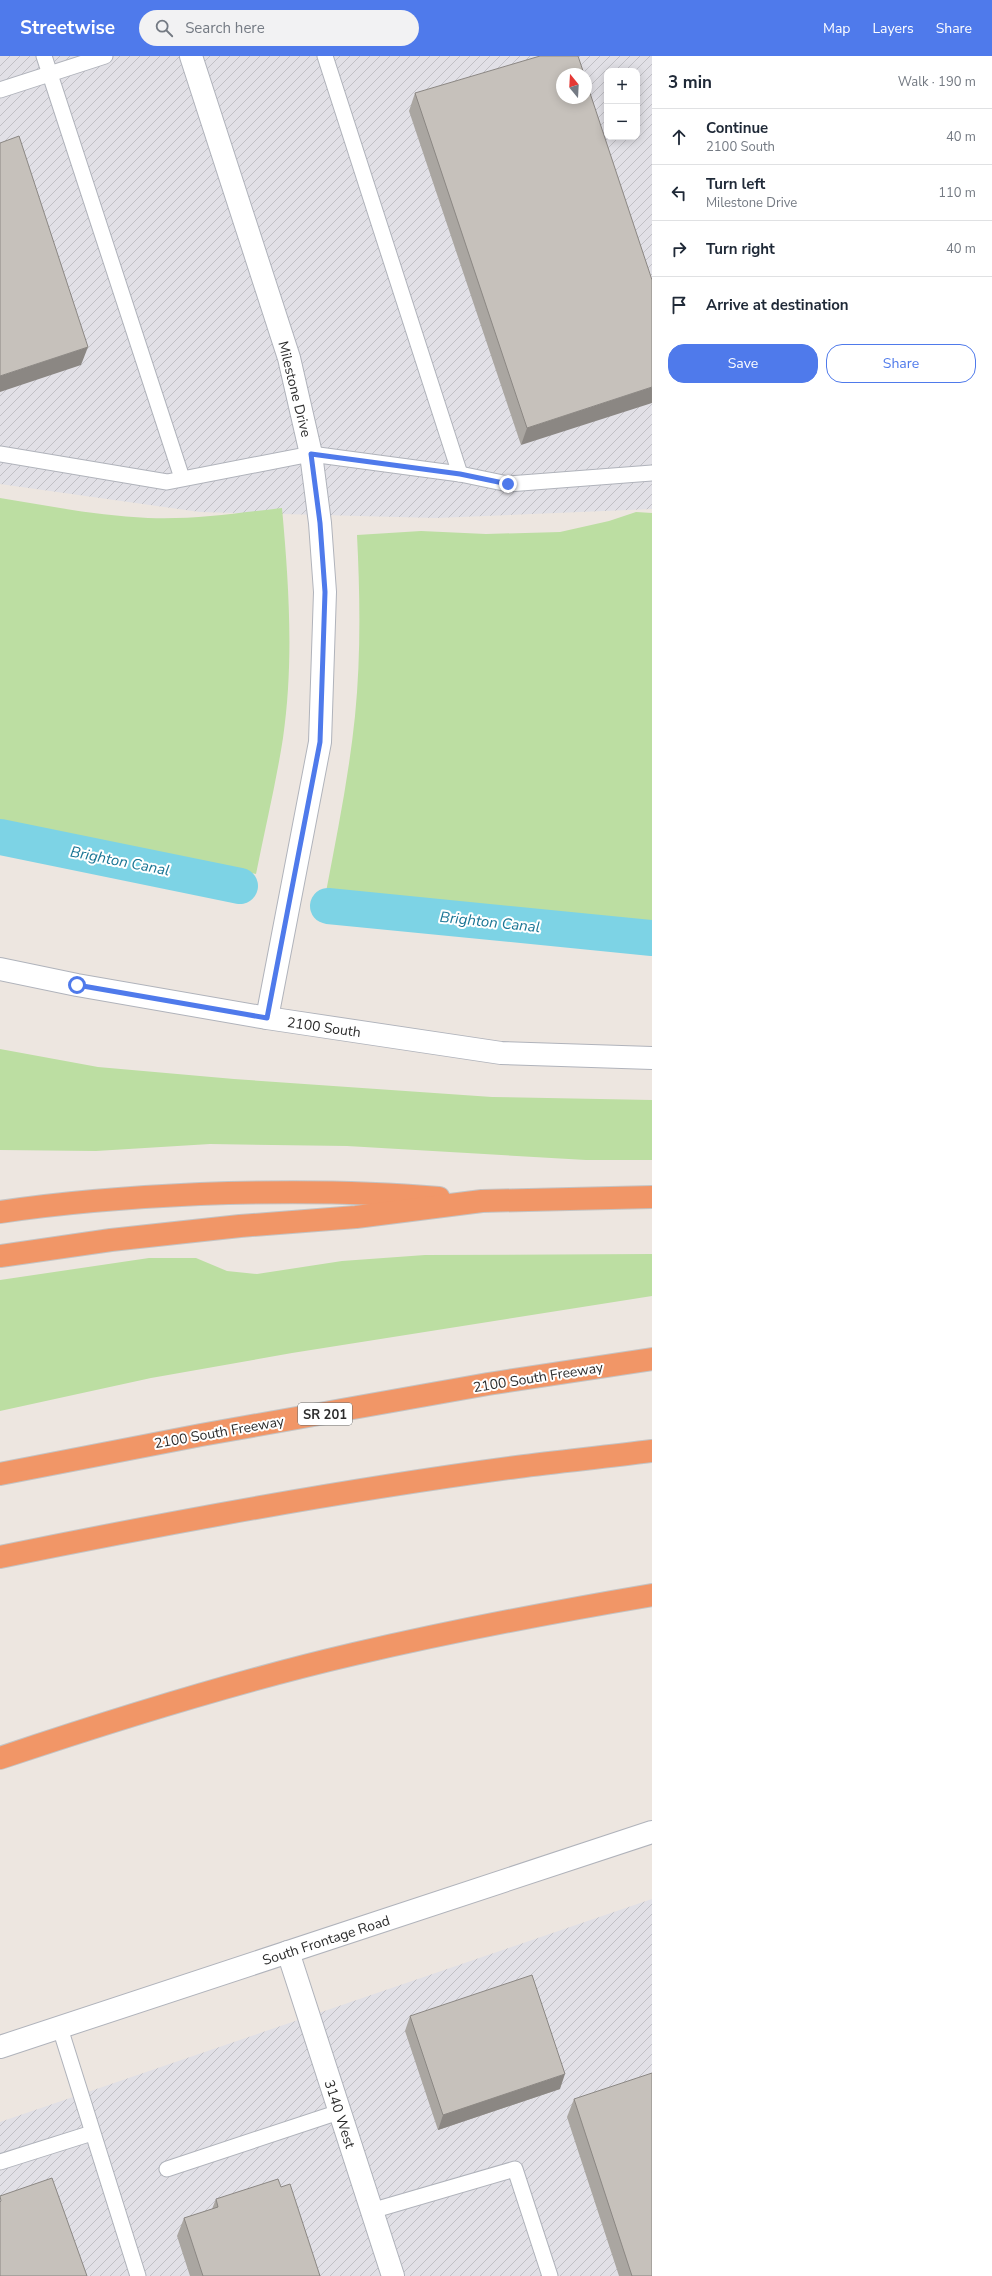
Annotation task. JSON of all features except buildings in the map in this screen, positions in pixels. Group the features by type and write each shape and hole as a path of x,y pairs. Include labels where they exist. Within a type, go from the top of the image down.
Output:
{"highway":[{"path":"0,1212 93,1200 296,1191 402,1194 482,1201"},
{"path":"0,1256 111,1240 240,1226 356,1217 482,1201 652,1197"},
{"name":"2100 South Freeway","path":"0,1474 178,1439 488,1384 652,1359"},
{"path":"0,1557 147,1527 394,1485 517,1467 652,1451"},
{"path":"0,1758 177,1701 353,1654 571,1609 652,1595"}],"street":[{"name":"Milestone Drive","path":"191,56 289,358 311,454 320,523 325,592 320,742 267,1018"},
{"name":"2100 South","path":"0,969 77,985 267,1018 501,1053 652,1058"},
{"path":"0,975 77,985"},
{"name":"South Frontage Road","path":"0,2048 652,1832"},
{"name":"3140 West","path":"288,1952 393,2276"}],"lane":[{"path":"44,56 182,478"},
{"path":"0,90 105,56"},
{"path":"326,56 460,474"},
{"path":"0,454 167,482 311,454 460,474 508,484 652,473"},
{"path":"60,2028 138,2276"},
{"path":"167,2169 339,2112"},
{"path":"0,2162 92,2133"},
{"path":"372,2211 515,2169 550,2276"}],"shaded area":[{"path":"0,56 652,56 652,509 436,518 200,512 0,484"},
{"path":"652,1899 652,2276 0,2276 0,2122"}],"green space":[{"path":"0,498 93,513 148,518 199,517 282,508 287,566 289,623 288,681 283,738 256,874 0,823"},
{"path":"636,512 652,513 652,921 360,899 326,892 346,782 357,693 359,580 357,535 421,531 486,534 560,532 609,521"},
{"path":"0,1049 98,1067 234,1079 492,1097 652,1100 652,1160 586,1160 347,1146 210,1144 96,1151 0,1150"},
{"path":"652,1254 652,1296 292,1353 151,1378 0,1411 0,1280 149,1258 196,1258 227,1271 257,1274 342,1261 425,1255"}],"waterway":[{"name":"Brighton Canal","path":"0,837 240,886"},
{"name":"Brighton Canal","path":"328,906 652,938"}],"route":[{"path":"77,985 267,1018 320,742 324,667 325,592 320,523 311,454 460,474 508,484"}]}
